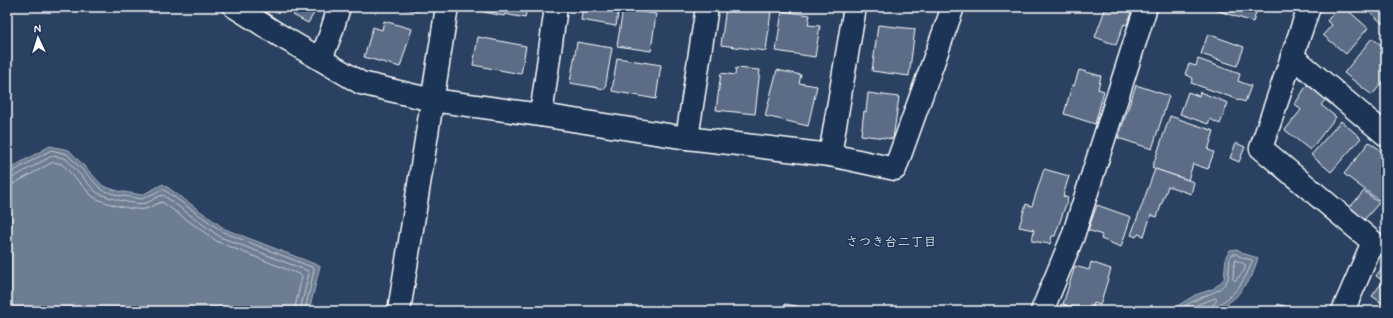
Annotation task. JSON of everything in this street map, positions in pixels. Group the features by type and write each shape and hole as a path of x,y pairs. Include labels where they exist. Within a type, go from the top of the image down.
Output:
{"street":[{"path":"235,7 279,36 361,83 432,100 541,115 687,138 830,155 895,169 952,7"},
{"path":"320,59 331,33 339,7"},
{"path":"399,311 447,7"},
{"path":"541,115 556,7"},
{"path":"687,138 707,7"},
{"path":"830,155 855,7"},
{"path":"1042,311 1073,236 1146,7"},
{"path":"1309,7 1261,148 1373,242 1344,311"},
{"path":"1292,56 1386,135"}],"water":[{"path":"50,146 69,150 103,186 118,191 142,195 163,184 225,229 320,266 309,311 7,311 7,170"},
{"path":"1237,249 1245,254 1258,258 1252,276 1236,297 1218,311 1169,311 1195,295 1213,289 1224,279 1226,256 1230,250"}],"building":[{"path":"288,7 318,7 308,23 293,15 296,12"},
{"path":"396,7 417,7 417,11"},
{"path":"485,7 527,7 525,18 484,12"},
{"path":"583,7 619,7 616,26 581,20"},
{"path":"726,7 771,11 766,51 721,45"},
{"path":"887,7 918,7 918,11"},
{"path":"1106,7 1133,7 1127,25 1124,24 1116,45 1095,37"},
{"path":"1206,7 1258,7 1253,22"},
{"path":"1338,7 1344,7 1368,28 1346,54 1323,35 1332,25 1327,21"},
{"path":"1364,7 1386,7 1386,20 1383,24"},
{"path":"623,9 656,14 651,51 617,46"},
{"path":"782,11 810,15 808,25 820,26 815,57 776,51"},
{"path":"384,21 412,29 400,67 364,57 373,27 382,30"},
{"path":"878,25 915,29 909,76 872,71"},
{"path":"1208,34 1244,47 1237,66 1201,54"},
{"path":"478,37 526,46 521,74 473,65"},
{"path":"1372,38 1386,49 1386,78 1372,95 1344,73"},
{"path":"577,42 612,48 605,89 570,83"},
{"path":"617,58 661,65 656,99 612,91"},
{"path":"1198,59 1240,74 1238,81 1251,86 1245,102 1191,83 1193,78 1185,74 1189,64 1196,66"},
{"path":"736,68 760,70 755,114 716,110 721,73 735,75"},
{"path":"777,70 801,75 799,83 817,86 808,126 765,116"},
{"path":"1079,70 1101,76 1098,89 1104,91 1095,124 1064,114 1072,85 1074,86"},
{"path":"1136,85 1169,96 1152,149 1118,138"},
{"path":"1307,85 1326,99 1321,105 1336,117 1310,150 1285,130 1301,110 1295,104"},
{"path":"1188,92 1199,96 1200,92 1228,103 1220,124 1210,119 1208,124 1180,114"},
{"path":"868,93 899,97 893,139 861,135"},
{"path":"1170,116 1214,131 1208,150 1214,152 1208,169 1193,164 1188,180 1152,168"},
{"path":"1341,121 1361,138 1331,172 1311,155"},
{"path":"1369,142 1386,154 1386,195 1381,202 1344,174"},
{"path":"1236,143 1245,147 1239,162 1230,158"},
{"path":"1044,169 1069,176 1063,196 1068,198 1055,236 1052,236 1050,244 1032,241 1034,230 1019,227 1026,204 1032,206"},
{"path":"1155,169 1194,182 1191,194 1168,186 1157,217 1151,215 1144,236 1138,234 1136,237 1131,235"},
{"path":"1364,191 1379,203 1364,220 1350,207"},
{"path":"1097,205 1131,217 1121,247 1101,239 1102,235 1088,230"},
{"path":"1091,262 1111,269 1100,305 1094,303 1092,311 1085,311 1063,304 1075,266 1089,270"},
{"path":"1386,262 1386,306 1372,296 1383,281 1376,276"},
{"path":"785,304 797,306 796,311 785,311"},
{"path":"1061,304 1072,308 1071,311 1059,311"},
{"path":"1278,304 1297,310 1297,311 1276,311"}],"district":[{"name":"さつき台二丁目","path":"891,242"}]}
